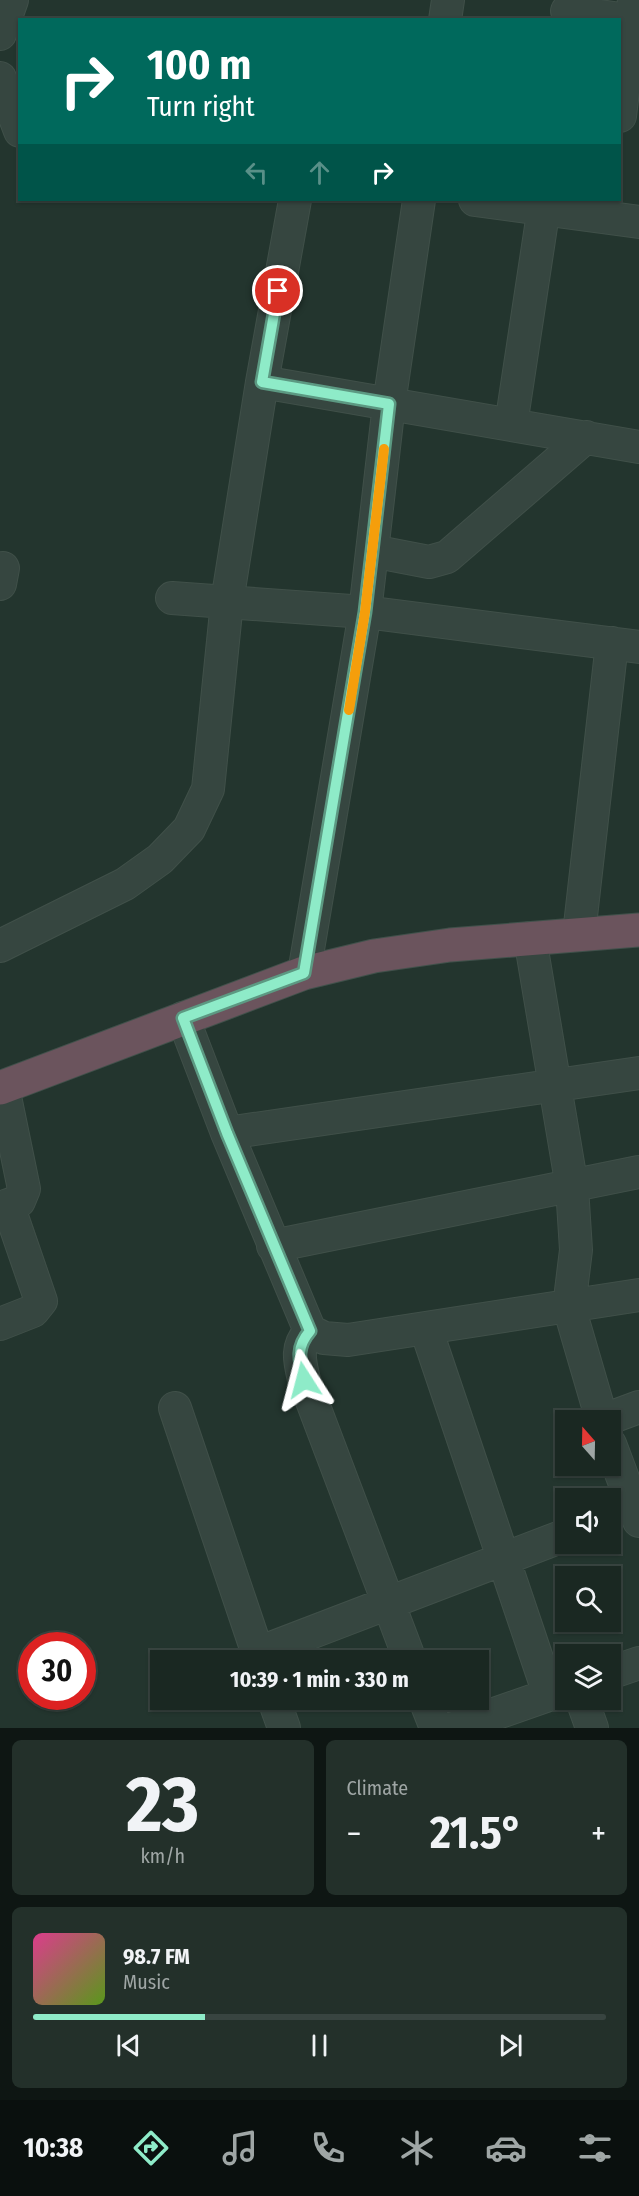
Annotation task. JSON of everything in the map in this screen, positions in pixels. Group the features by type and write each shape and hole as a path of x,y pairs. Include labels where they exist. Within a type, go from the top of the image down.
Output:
{"highway":[{"path":"2,1087 304,973 374,956 450,945 639,930"}],"street":[{"path":"0,34 12,0"},
{"path":"445,18 448,0"},
{"path":"567,10 635,14 621,109"},
{"path":"0,78 18,125"},
{"path":"0,946 125,885 160,860 189,829 208,789 227,602 262,382 295,201"},
{"path":"304,973 365,612 389,404 419,201"},
{"path":"492,201 608,208 639,222"},
{"path":"511,424 545,204"},
{"path":"262,382 639,447"},
{"path":"372,551 429,562 447,557 586,437"},
{"path":"172,598 365,612 626,645 579,934"},
{"path":"530,938 572,1187 576,1250 569,1307 600,1410"},
{"path":"183,1018 227,1133 310,1331 324,1338 348,1340 639,1295"},
{"path":"227,1133 639,1073"},
{"path":"0,1324 33,1311 41,1301 4,1207 19,1201 24,1189 2,1087"},
{"path":"273,1246 639,1172"},
{"path":"426,1329 503,1559 555,1687"},
{"path":"310,1331 300,1342 298,1355 304,1380 406,1650"},
{"path":"621,1414 639,1407"},
{"path":"176,1408 257,1650"},
{"path":"618,1476 628,1516"},
{"path":"276,1650 388,1603 555,1539"},
{"path":"621,1669 639,1663"},
{"path":"454,1728 555,1693"},
{"path":"278,1710 284,1728"},
{"path":"429,1710 436,1728"},
{"path":"586,1710 592,1728"}],"slow traffic":[{"path":"349,710 365,612 384,449"}],"route":[{"path":"278,291 262,382 389,404 365,612 304,973 183,1018 227,1133 310,1331 300,1342 298,1355 304,1380"}]}
